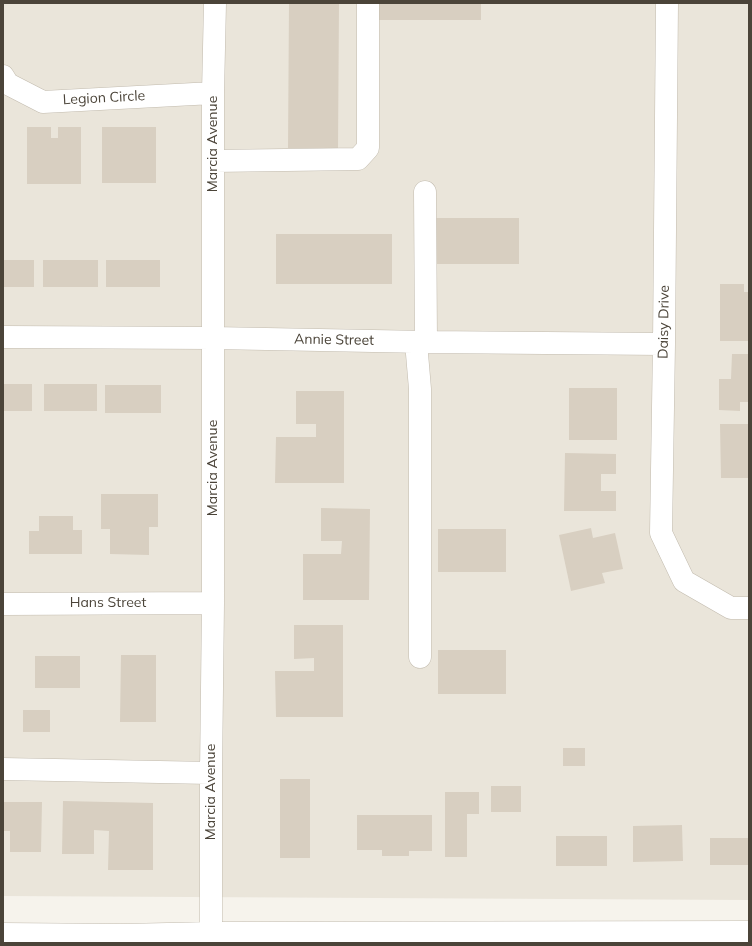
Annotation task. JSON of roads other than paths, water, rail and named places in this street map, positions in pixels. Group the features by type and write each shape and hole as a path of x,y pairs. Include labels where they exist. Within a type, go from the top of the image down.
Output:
{"street":[{"name":"Marcia Avenue","path":"211,933 213,603 213,93 215,3"},
{"path":"213,161 358,159 368,148 368,3"},
{"name":"Daisy Drive","path":"668,3 661,533 684,581 740,608"},
{"name":"Legion Circle","path":"3,76 8,84 43,102 213,93"},
{"path":"420,658 420,389 425,192"},
{"name":"Annie Street","path":"3,337 213,338 421,342 664,344"},
{"name":"Hans Street","path":"3,604 213,603"},
{"path":"3,770 211,773"},
{"path":"3,934 124,939 211,933 749,932"}]}
